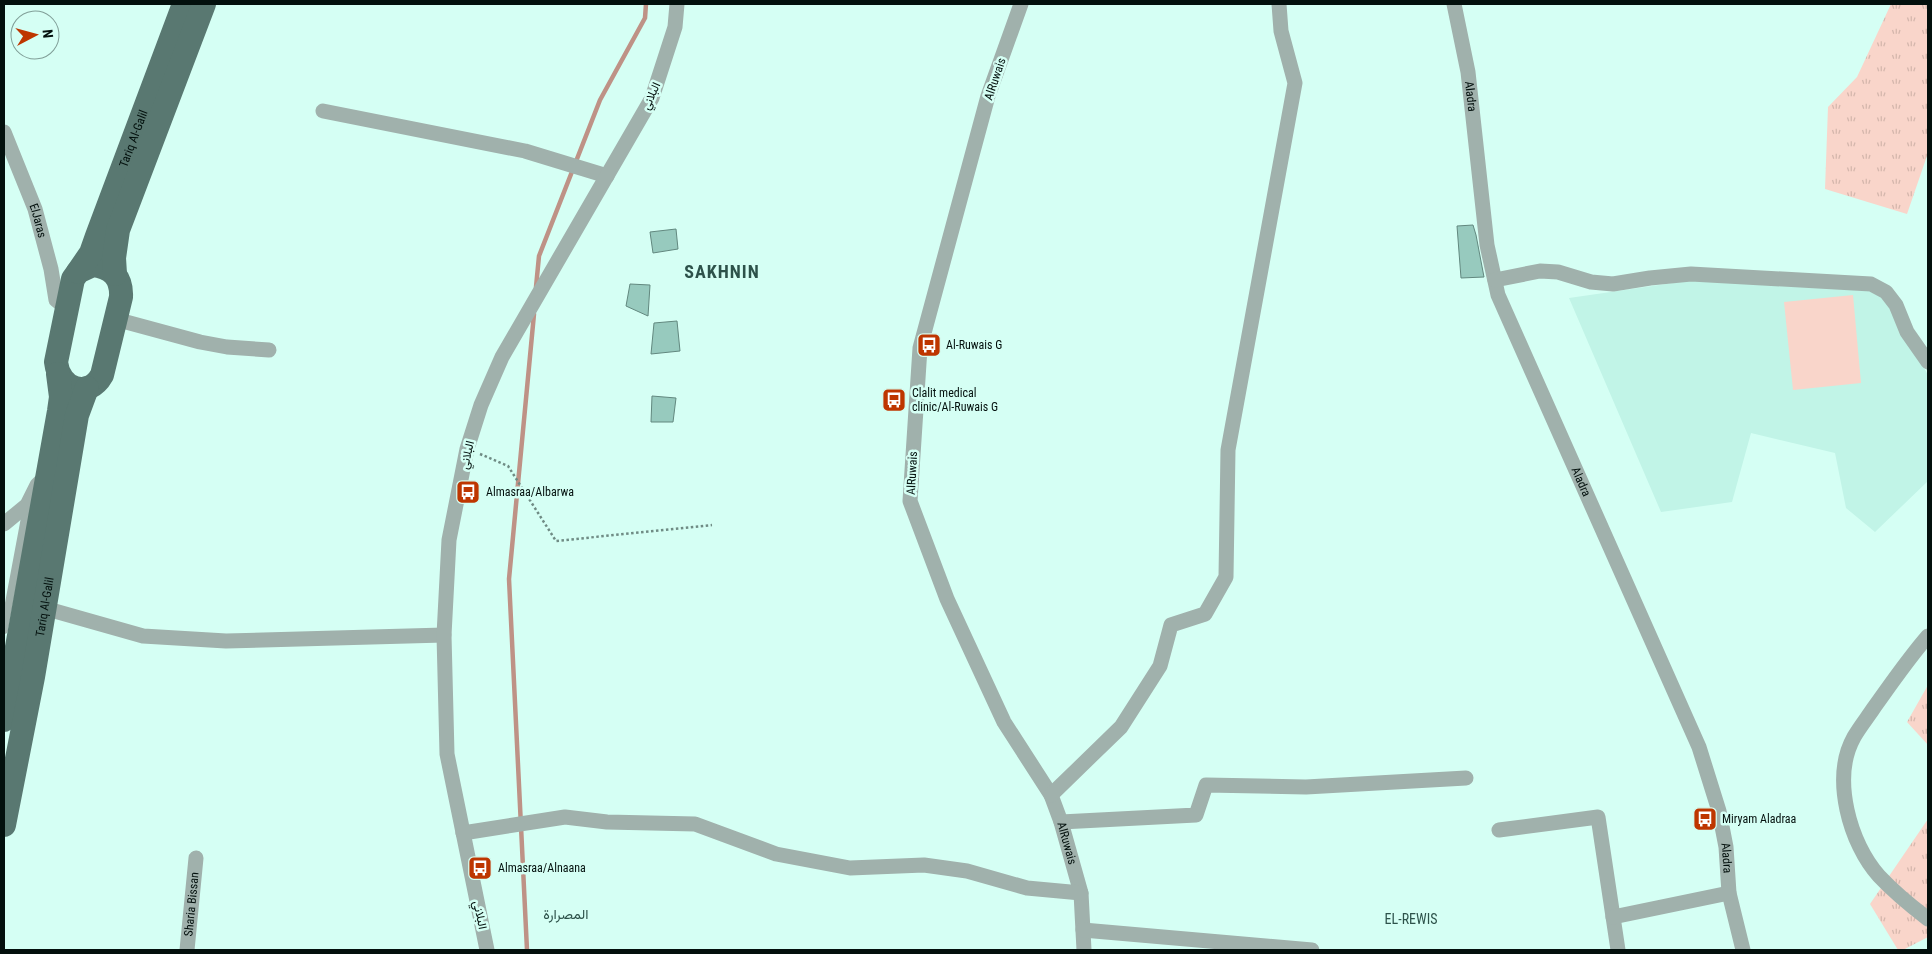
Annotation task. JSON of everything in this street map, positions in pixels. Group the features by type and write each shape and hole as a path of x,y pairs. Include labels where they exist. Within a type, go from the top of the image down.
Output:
{"main road":[{"name":"Tariq Al-Galil","path":"4,720 59,411 61,396 56,362 70,287 73,279 91,253 184,4"},
{"name":"Tariq Al-Galil","path":"4,825 33,677 78,415 87,388 97,382 102,374 116,319 121,289 115,274 114,258 118,230 204,4"},
{"path":"78,272 93,266 101,266 115,274"},
{"path":"58,374 66,384 73,388 87,388"}],"street":[{"name":"البلاني","path":"488,950 447,754 444,634 449,540 467,449 481,405 502,356 652,98 675,27 677,4"},
{"name":"AlRuwais","path":"1021,4 988,96 920,348 910,501 947,599 1004,722 1051,795 1061,822 1080,893 1084,950"},
{"path":"1051,795 1121,727 1160,666 1170,625 1205,614 1226,577 1228,450 1295,83 1281,31 1279,4"},
{"name":"Aladra","path":"1454,4 1468,72 1486,245 1498,295 1699,747 1721,820 1726,847 1729,893 1743,950"},
{"path":"323,111 525,151 607,176"},
{"name":"ElJaras","path":"4,132 36,209 51,269 56,300 66,308"},
{"path":"1495,280 1540,272 1558,272 1592,282 1613,284 1691,274 1872,284 1886,292 1896,305 1907,332 1928,362"},
{"path":"116,319 200,342 228,347 268,350"},
{"path":"4,524 27,505 37,486 47,475"},
{"path":"44,608 143,636 226,641 444,634"},
{"path":"1928,636 1904,665 1853,738 1846,763 1843,785 1850,823 1861,851 1879,876 1905,901 1928,919"},
{"path":"1061,822 1196,815 1206,785 1306,787 1466,778"},
{"path":"1499,830 1598,816 1618,950"},
{"path":"463,833 565,817 607,822 695,824 776,854 850,868 924,865 967,871 1027,888 1080,893"},
{"name":"Sharia Bissan","path":"187,950 196,858"},
{"path":"1613,917 1729,893"},
{"path":"1083,930 1312,950"}],"lane":[{"path":"4,630 27,505"}],"path":[{"path":"467,449 508,466 556,541 712,525"}],"shaded area":[{"path":"1708,278 1877,286 1928,375 1928,481 1875,532 1846,508 1835,453 1751,433 1732,502 1661,512 1569,298"}],"green space":[{"path":"1891,4 1928,4 1928,153 1907,214 1825,189 1828,107 1857,77"},
{"path":"1853,295 1861,383 1793,390 1784,302"},
{"path":"1928,685 1928,745 1907,722"},
{"path":"1928,819 1928,937 1903,950 1898,950 1870,904"}],"building":[{"path":"1473,225 1484,277 1461,278 1457,226"},
{"path":"676,229 678,249 653,253 650,232"},
{"path":"630,284 650,285 648,316 626,306"},
{"path":"677,321 680,351 651,354 654,323"},
{"path":"652,396 676,398 673,422 651,422"}],"waterway":[{"path":"536,287 539,256 600,100 645,18 646,4"},
{"path":"527,950 509,579 534,314"}],"place":[{"name":"Al-Ruwais G","path":"929,345"},
{"name":"Clalit medical clinic/Al-Ruwais G","path":"894,400"},
{"name":"Almasraa/Albarwa","path":"468,492"},
{"name":"Miryam Aladraa","path":"1705,819"},
{"name":"Almasraa/Alnaana","path":"480,868"}],"district":[{"name":"SAKHNIN","path":"722,272"},
{"name":"المصرارة","path":"566,914"},
{"name":"EL-REWIS","path":"1411,919"}]}
